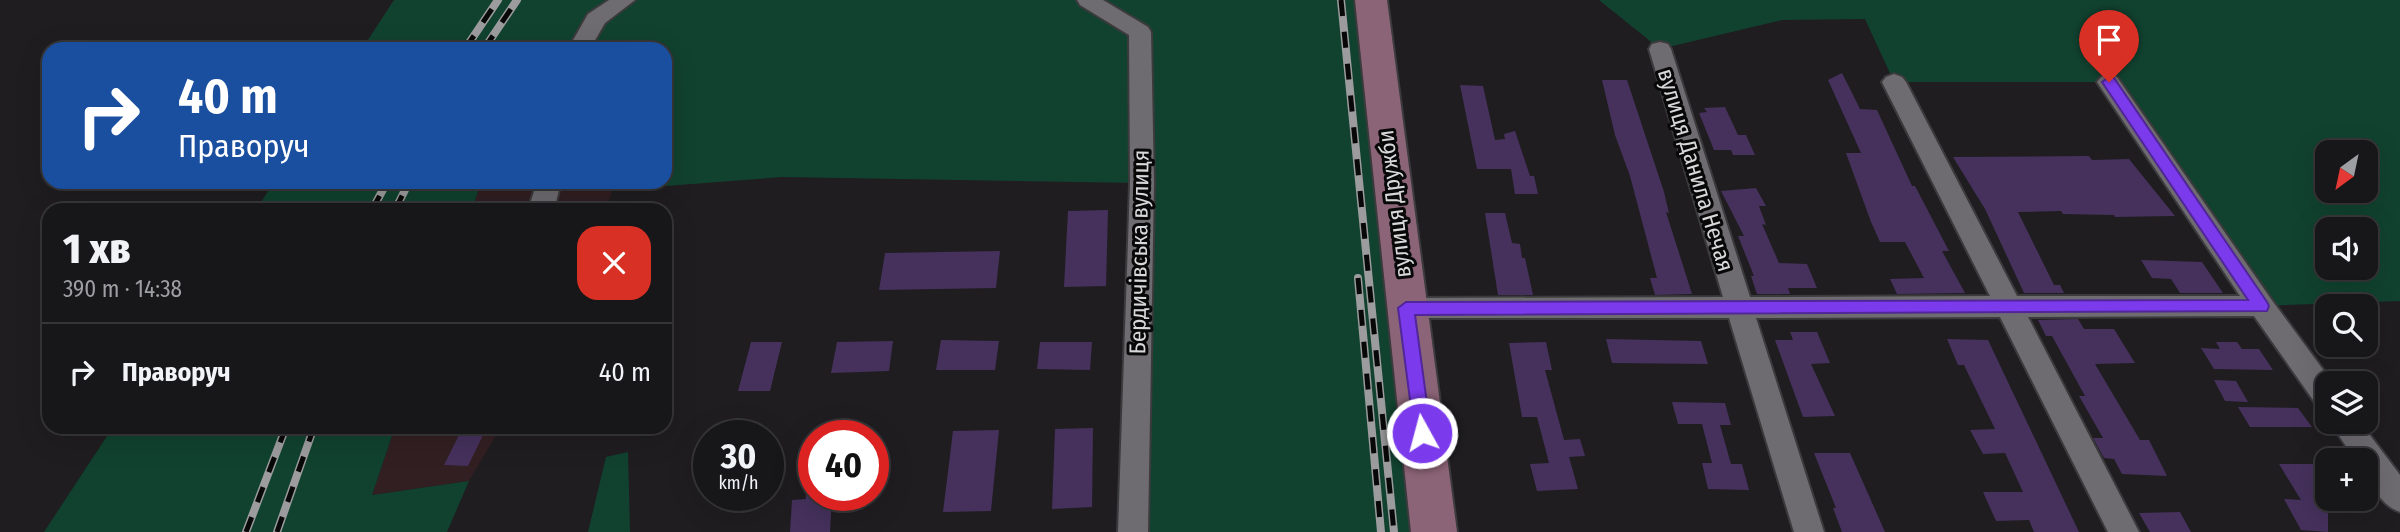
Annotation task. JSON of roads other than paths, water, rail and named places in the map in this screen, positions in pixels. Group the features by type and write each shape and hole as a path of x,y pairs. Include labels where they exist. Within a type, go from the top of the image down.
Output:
{"street":[{"path":"583,42 596,19 624,0"},
{"name":"Бердичівська вулиця","path":"1088,0 1140,32 1142,183 1133,532"},
{"name":"вулиця Дружби","path":"1371,0 1434,532"},
{"name":"вулиця Данила Нечая","path":"1660,49 1738,309 1809,532"},
{"path":"1894,82 2124,532"},
{"path":"2109,82 2315,381"},
{"path":"1406,308 2261,306"},
{"path":"2353,434 2400,499"}],"railway":[{"path":"470,42 498,0"},
{"path":"489,42 517,0"},
{"path":"1341,0 1394,532"},
{"path":"376,203 383,189"},
{"path":"398,203 406,189"},
{"path":"1358,278 1381,532"},
{"path":"246,532 283,434"},
{"path":"277,532 312,434"}]}
